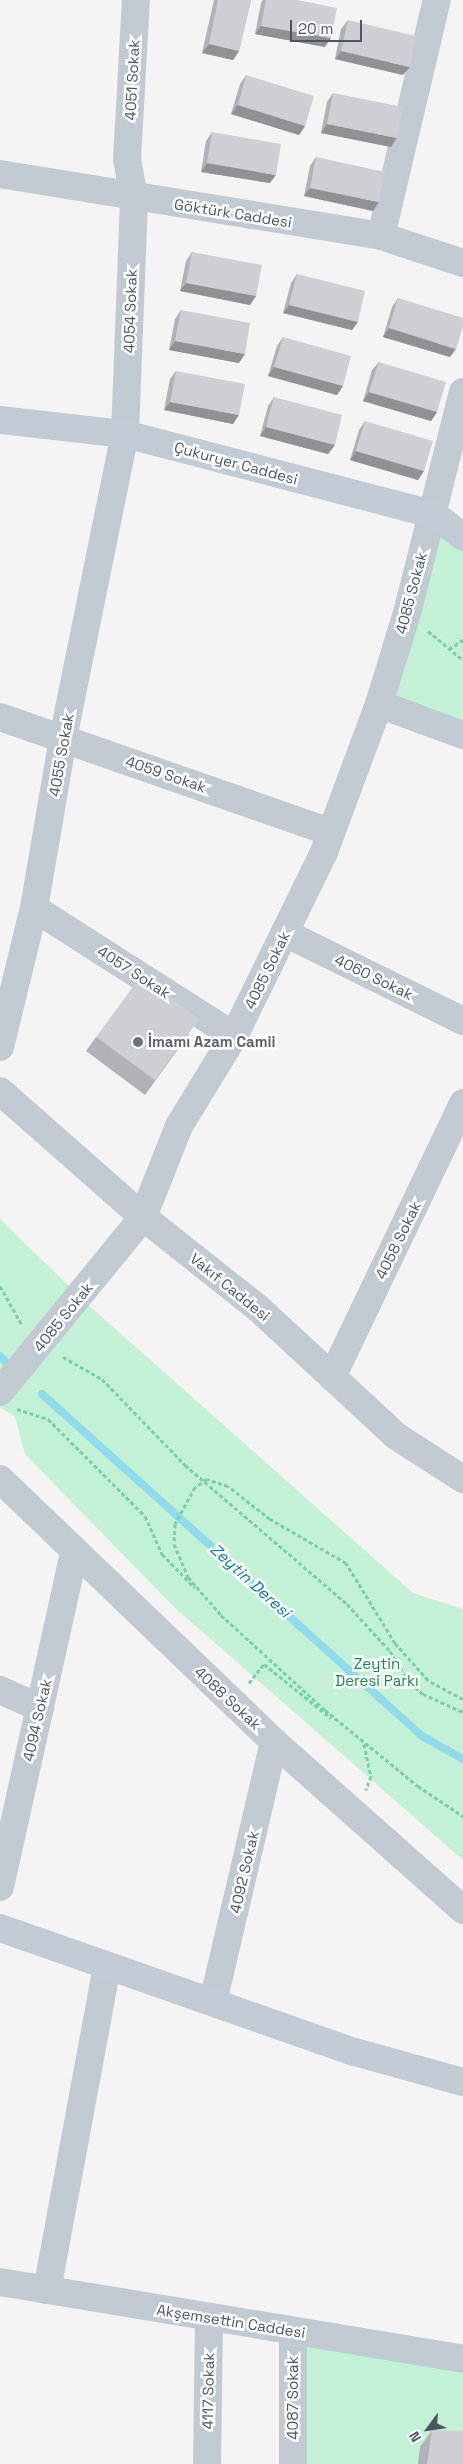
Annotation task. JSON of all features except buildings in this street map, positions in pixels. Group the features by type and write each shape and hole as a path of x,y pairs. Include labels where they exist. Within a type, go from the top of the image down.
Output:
{"street":[{"name":"4051 Sokak","path":"127,160 136,0"},
{"path":"381,236 437,0"},
{"name":"4054 Sokak","path":"119,462 125,434 134,198 127,160"},
{"name":"Göktürk Caddesi","path":"0,174 134,198 381,236 463,263"},
{"name":"4085 Sokak","path":"4,1400 37,1350 143,1217 179,1126 234,1036 285,934 331,832 379,704 407,613 463,392"},
{"name":"Çukuryer Caddesi","path":"0,420 125,434 435,506 463,537"},
{"name":"4055 Sokak","path":"0,1047 34,908 63,738 119,462"},
{"path":"379,704 463,735"},
{"name":"4059 Sokak","path":"0,717 331,832"},
{"name":"4057 Sokak","path":"34,908 234,1036"},
{"name":"4060 Sokak","path":"285,934 463,1021"},
{"name":"Vakıf Caddesi","path":"0,1091 143,1217 258,1308 396,1436 463,1478"},
{"name":"4058 Sokak","path":"332,1377 463,1103"},
{"name":"4088 Sokak","path":"0,1479 274,1742 463,1910"},
{"name":"4094 Sokak","path":"0,1887 74,1552"},
{"path":"0,1690 40,1708"},
{"name":"4092 Sokak","path":"213,2002 274,1742"},
{"path":"0,1928 355,2052 463,2082"},
{"path":"47,2290 107,1965"},
{"name":"Akşemsettin Caddesi","path":"0,2282 463,2359"},
{"name":"4117 Sokak","path":"207,2464 209,2317"},
{"name":"4087 Sokak","path":"292,2464 293,2332"}],"path":[{"path":"407,613 463,660"},
{"path":"450,649 463,640"},
{"path":"0,1286 37,1350 68,1358 102,1379 204,1480 347,1604 390,1650 410,1683 423,1694 463,1712"},
{"path":"4,1400 48,1419 145,1516 162,1554 233,1628"},
{"path":"204,1480 189,1500 175,1524 174,1544 188,1577 221,1615 346,1728"},
{"path":"204,1480 228,1486 270,1520 346,1563 395,1643 428,1680 463,1699"},
{"path":"264,1664 418,1786 463,1816"},
{"path":"356,1814 371,1776 366,1746 357,1736"}],"green space":[{"path":"442,535 463,549 463,726 389,697 435,543"},
{"name":"Zeytin Deresi Parkı","path":"0,1219 85,1302 413,1593 463,1609 463,1860 174,1607 25,1454 15,1417 0,1407"},
{"path":"303,2346 463,2366 463,2464 303,2464"}],"waterway":[{"name":"Zeytin Deresi","path":"0,1356 6,1362"},
{"name":"Zeytin Deresi","path":"42,1394 422,1736 463,1759"}],"place":[{"name":"İmamı Azam Camii","path":"138,1042"}]}
